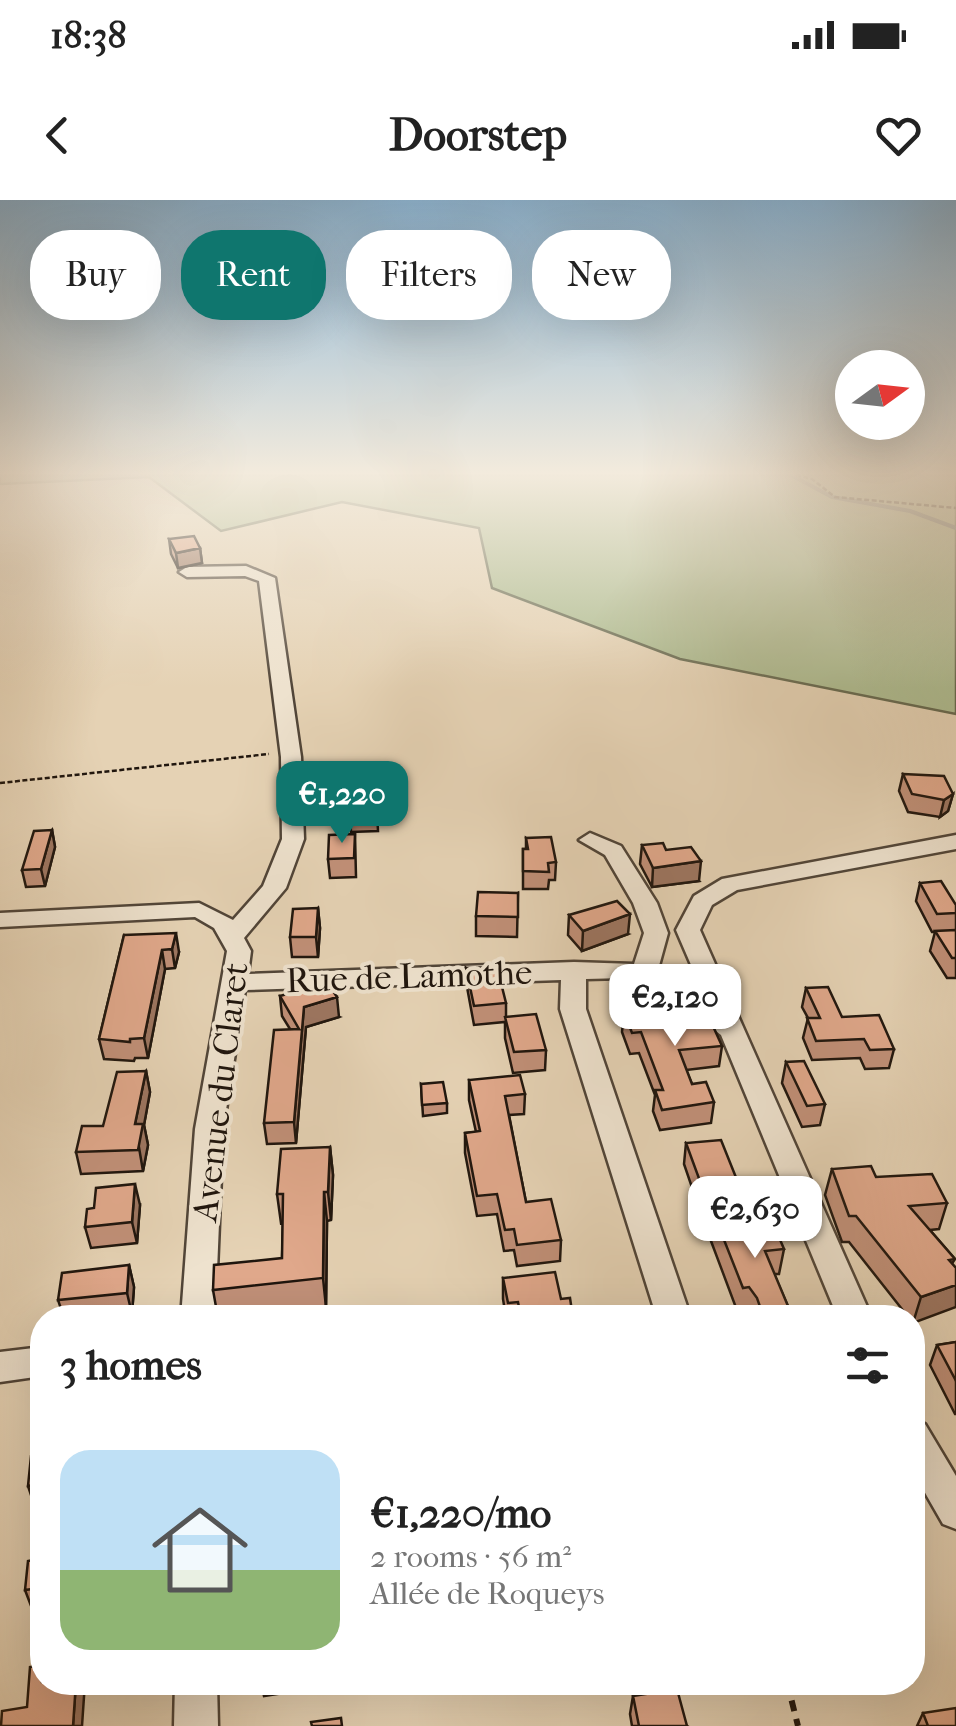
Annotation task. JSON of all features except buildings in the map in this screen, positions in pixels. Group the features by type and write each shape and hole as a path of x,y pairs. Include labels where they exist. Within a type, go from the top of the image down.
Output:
{"street":[{"path":"187,572 246,571 268,578 292,757 294,839 274,888 231,937"},
{"path":"590,840 613,851 646,903 656,933 649,979 678,975 702,962"},
{"path":"732,1030 688,930 702,901 730,884 956,842"},
{"name":"Avenue du Claret","path":"0,920 199,910 223,923 239,950 237,982 209,1129 199,1305"},
{"path":"574,970 573,1009 670,1305"},
{"name":"Rue de Lamothe","path":"237,982 628,970 688,996 732,1030 849,1305"},
{"path":"0,1367 30,1363"},
{"path":"925,1457 956,1511"},
{"path":"196,1695 196,1726"}],"path":[{"path":"0,783 275,754 292,757"},
{"path":"790,1695 798,1726"}],"green space":[{"path":"483,546 956,546 956,714 680,659 492,588"}]}
